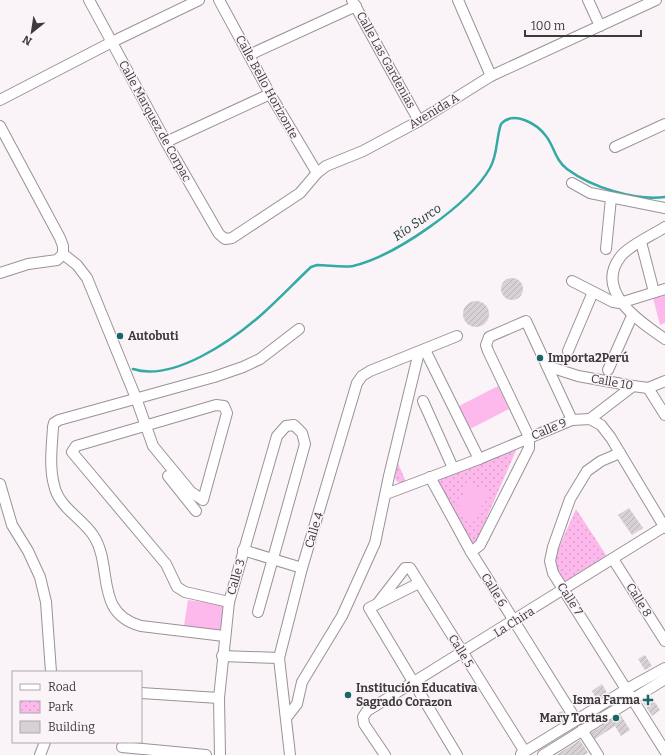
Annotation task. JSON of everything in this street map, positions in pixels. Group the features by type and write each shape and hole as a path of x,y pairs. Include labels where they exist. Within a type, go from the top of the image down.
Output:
{"street":[{"name":"Calle Marquez de Corpac","path":"89,0 166,142 219,234 225,239"},
{"path":"0,100 112,42 199,0"},
{"name":"Calle Bello Horizonte","path":"219,0 270,94 316,174"},
{"path":"458,0 491,76"},
{"path":"588,0 600,26"},
{"name":"Avenida A","path":"225,239 232,238 300,193 316,174 326,166 363,151 419,121 491,76 656,0"},
{"path":"249,55 354,3"},
{"name":"Calle Las Gardenias","path":"354,3 419,121"},
{"path":"166,142 270,94"},
{"path":"615,147 665,124"},
{"path":"0,126 63,246 63,254 57,260 28,264 0,273"},
{"path":"0,150 10,145"},
{"path":"572,183 590,193 665,208"},
{"path":"606,249 611,198"},
{"path":"664,338 632,316 620,303 613,286 613,268 622,255 665,227"},
{"path":"641,242 654,292"},
{"path":"63,254 77,265 87,278 136,398 156,456 170,479 196,511"},
{"path":"572,282 613,302 620,303 665,289"},
{"path":"568,351 593,292"},
{"path":"608,370 632,316"},
{"path":"470,552 480,545 484,538 527,452 529,438 488,350 486,341 492,335 526,321 572,420"},
{"path":"224,636 141,626 132,624 119,614 109,598 98,544 92,533 70,512 59,497 54,485 52,451 54,423 136,398 214,377 243,367 260,359 299,329"},
{"name":"Calle 4","path":"290,755 279,658 302,568 356,383 362,376 370,371 457,336"},
{"path":"422,351 479,459"},
{"path":"286,718 296,704 302,682 342,616 375,543 422,351"},
{"name":"Calle 10","path":"547,366 578,376 648,388 665,415"},
{"path":"648,388 665,381"},
{"path":"633,386 590,419 601,425 620,453 665,527"},
{"path":"423,401 453,468"},
{"path":"153,446 191,492 203,500 227,413 224,406 216,405 76,446 72,452 166,564 177,587 185,592 229,602"},
{"name":"Calle 9","path":"386,494 479,459 572,420 590,419"},
{"name":"Calle 3","path":"220,755 219,698 224,636 229,602 277,436 280,431 289,425 296,427 302,433 305,444 273,559"},
{"name":"Calle 7","path":"620,453 601,461 587,471 570,499 550,561 553,574 633,698 665,751"},
{"name":"Calle 6","path":"430,477 470,552 576,720"},
{"path":"0,484 12,525 28,551 40,577 46,602 51,671"},
{"name":"La Chira","path":"385,755 364,724 363,717 367,712 665,527"},
{"path":"243,550 302,568"},
{"path":"258,612 273,559"},
{"name":"Calle 8","path":"613,559 665,641"},
{"name":"Calle 5","path":"378,603 405,568 410,568 463,653 522,753"},
{"path":"419,583 369,608 456,755"},
{"path":"222,656 279,658"},
{"path":"522,753 627,689 665,668"},
{"path":"543,755 665,679"},
{"path":"142,693 219,698"},
{"path":"582,730 598,755"},
{"path":"40,755 45,743"},
{"path":"122,748 206,755"}],"green space":[{"path":"665,295 665,323 660,325 653,298"},
{"path":"498,386 509,409 470,429 459,406"},
{"path":"518,446 473,549 435,481"},
{"path":"398,463 406,482 400,483 396,481 395,477"},
{"path":"468,483 488,492 475,522 455,513"},
{"path":"576,509 608,558 562,587 555,571 555,556"},
{"path":"188,600 224,605 220,631 184,626"}],"building":[{"path":"512,278 516,279 522,285 522,293 516,299 512,300 508,299 502,293 501,289 502,285 508,279"},
{"path":"476,301 485,305 489,314 485,323 476,327 467,323 463,314 467,305"},
{"path":"629,508 643,528 632,535 618,515"},
{"path":"645,655 652,666 645,670 638,659"},
{"path":"602,684 607,693 597,700 592,691"},
{"path":"651,696 660,710 652,716 642,701"},
{"path":"562,711 567,718 560,723 555,715"},
{"path":"620,714 630,730 621,736 615,726 595,739 591,733"},
{"path":"580,740 588,753 584,755 556,755"}],"waterway":[{"name":"Río Surco","path":"133,369 149,371 166,370 183,365 201,357 234,337 248,326 267,310 311,267 317,265 340,267 353,266 389,252 429,227 466,198 480,182 493,163 501,124 512,118 525,120 542,131 549,140 557,157 563,165 577,176 588,182 627,195 653,198 665,197"}],"place":[{"name":"Autobuti","path":"120,336"},
{"name":"Importa2Perú","path":"540,358"},
{"name":"Institución Educativa Sagrado Corazon","path":"348,695"},
{"name":"Isma Farma","path":"648,700"},
{"name":"Mary Tortas","path":"616,718"}]}
